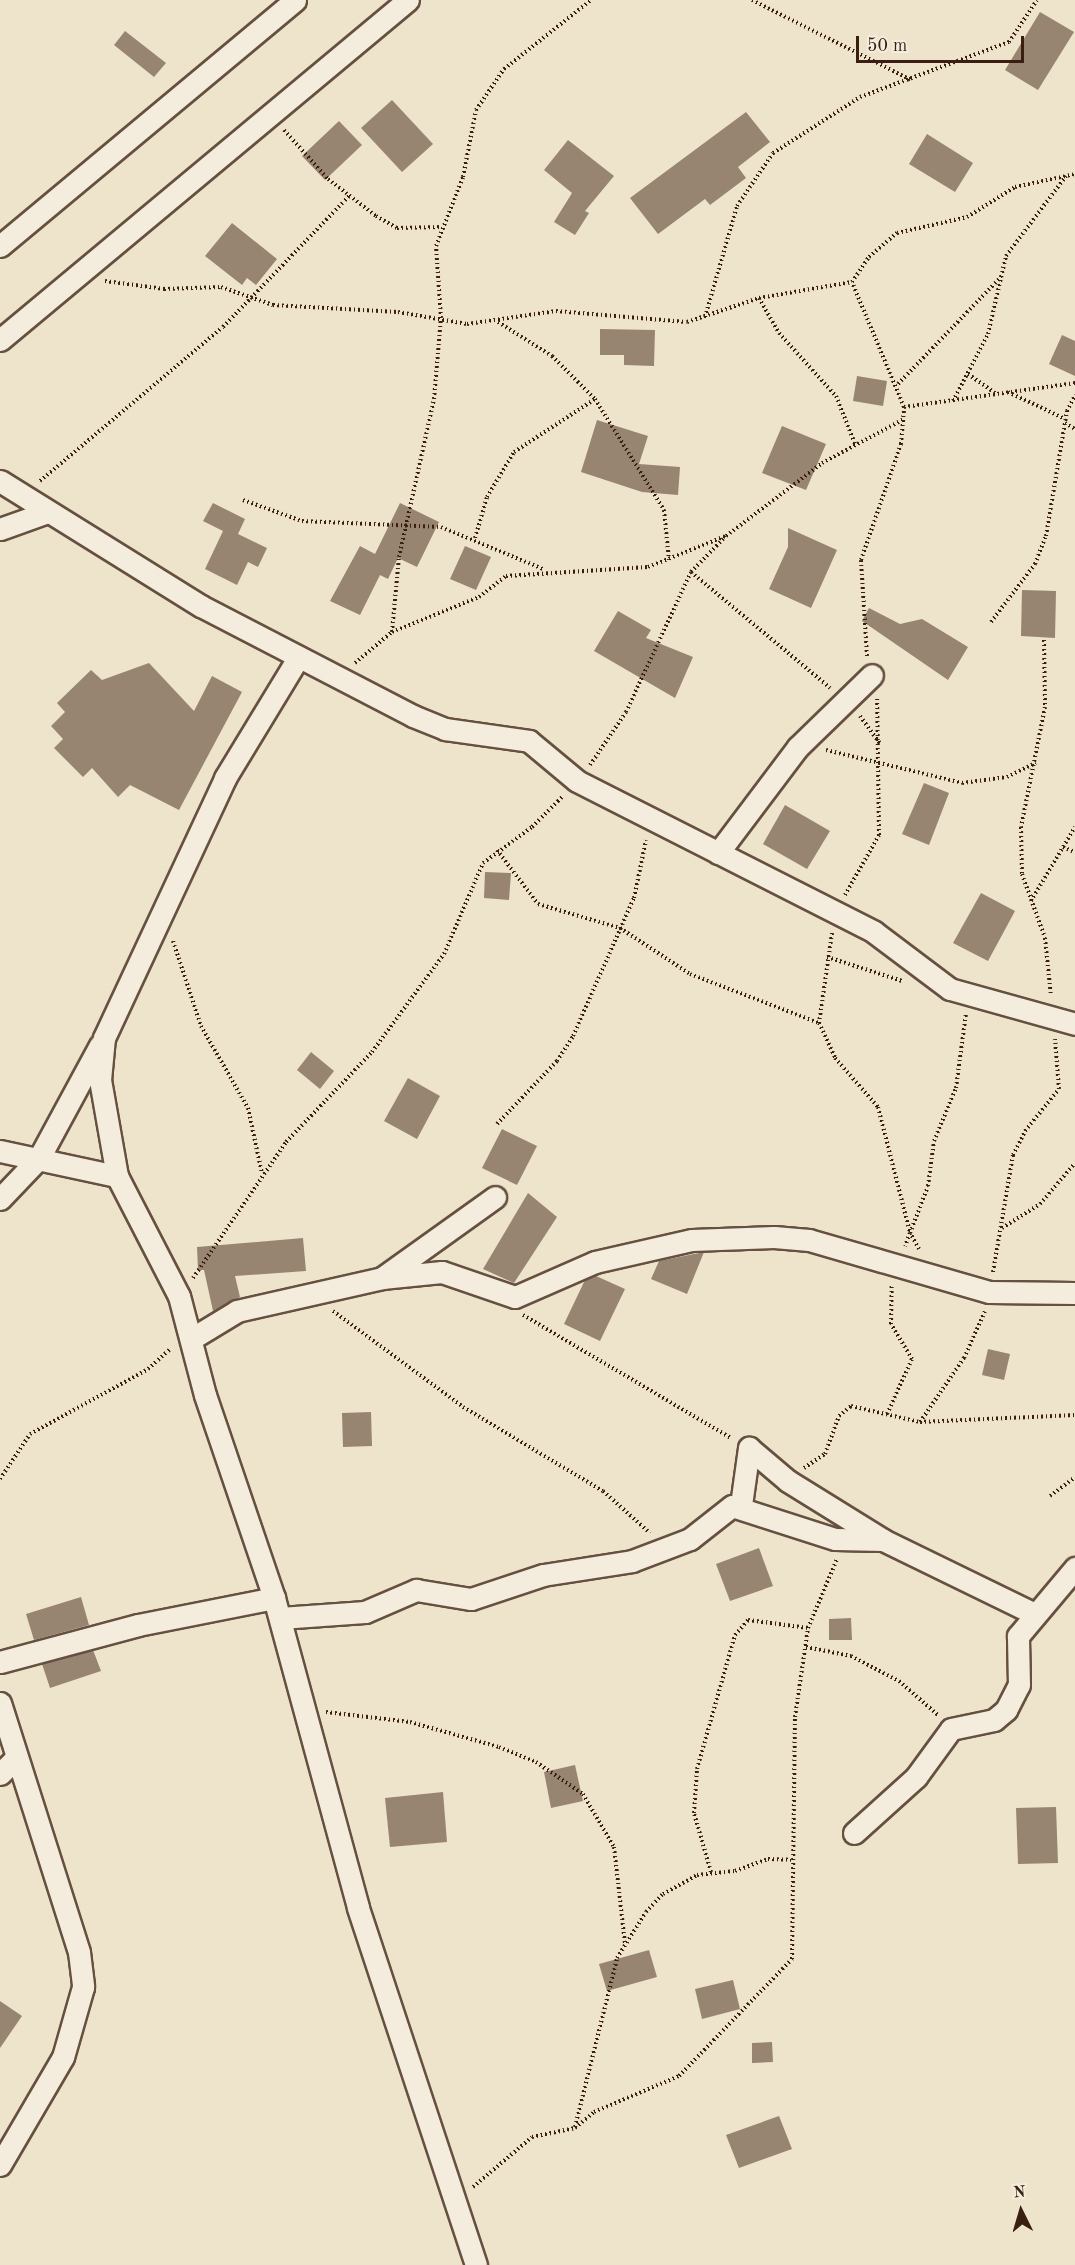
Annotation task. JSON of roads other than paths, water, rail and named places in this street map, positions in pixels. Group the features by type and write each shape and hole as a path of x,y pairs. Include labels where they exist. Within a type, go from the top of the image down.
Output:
{"street":[{"path":"0,246 295,0"},
{"path":"0,340 80,276 408,0"},
{"path":"0,481 45,513 298,658 341,676 445,729 529,741 577,781 837,913 909,955 950,988 1075,1024"},
{"path":"0,529 45,513"},
{"path":"0,1199 39,1158 104,1038 225,778 298,658"},
{"path":"718,853 798,747 872,675"},
{"path":"104,1038 100,1080 117,1176 179,1296 277,1608 358,1908 476,2265"},
{"path":"0,1151 117,1176"},
{"path":"382,1278 495,1197"},
{"path":"191,1339 237,1311 314,1296 382,1278 442,1272 507,1297 520,1296 578,1266 692,1240 809,1240 989,1292 1075,1293"},
{"path":"741,1505 749,1448 788,1481 883,1540 1035,1614"},
{"path":"0,1662 138,1625 277,1608 365,1612 416,1590 456,1598 489,1596 543,1575 658,1553 690,1539 722,1510 741,1505 787,1526 845,1540 883,1540"},
{"path":"854,1833 916,1777 951,1729 994,1720 1006,1710 1018,1685 1018,1635 1075,1568"},
{"path":"0,1702 8,1767 79,1952 82,1987 63,2058 0,2165"}]}
